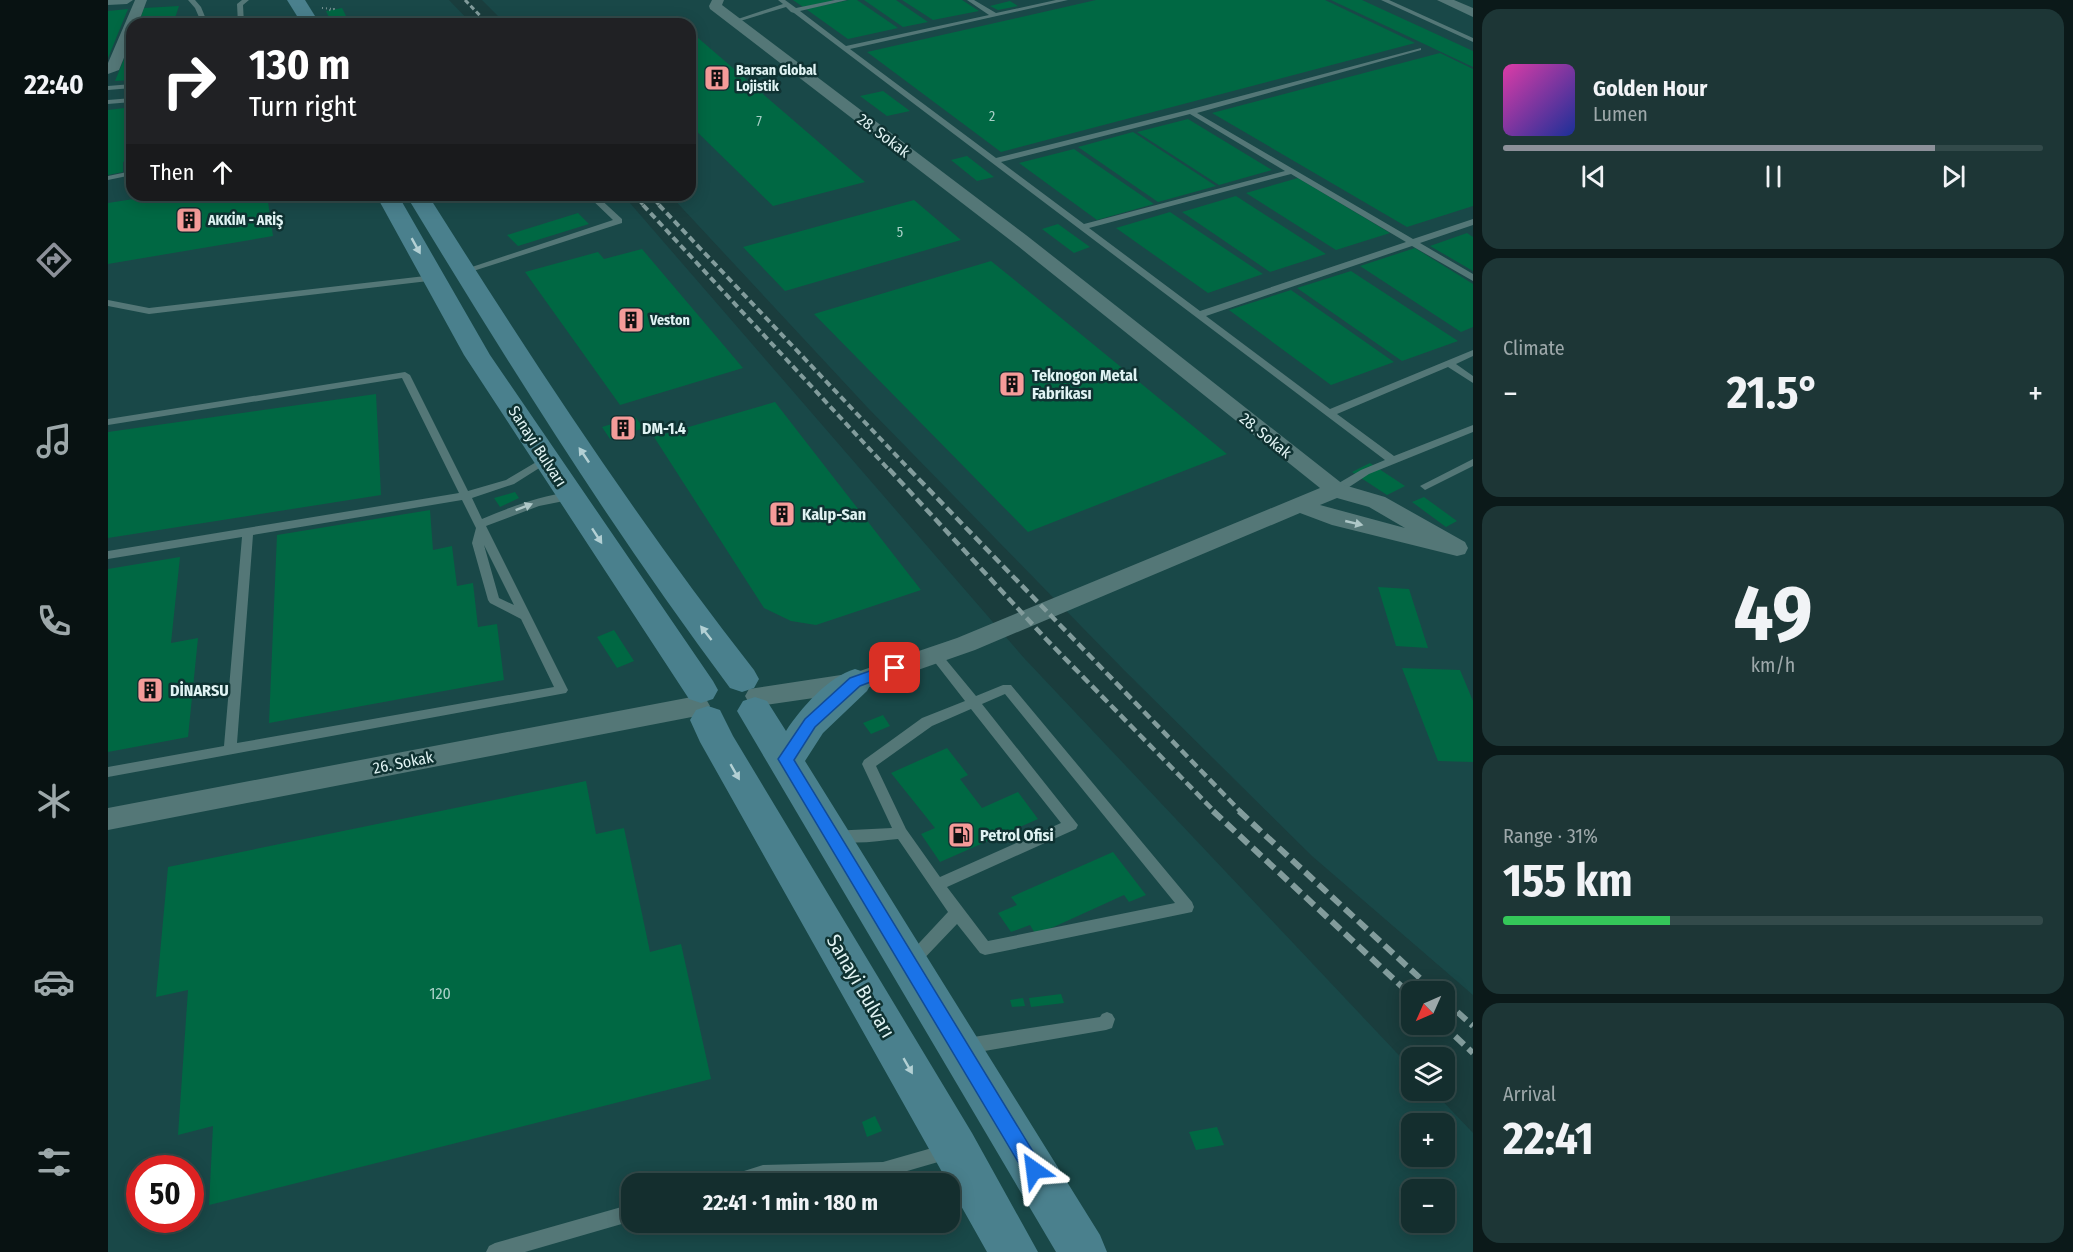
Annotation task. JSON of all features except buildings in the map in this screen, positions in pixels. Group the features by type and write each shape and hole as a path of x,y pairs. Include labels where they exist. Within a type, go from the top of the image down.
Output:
{"main road":[{"path":"296,0 307,18"},
{"name":"Sanayi Bulvarı","path":"390,201 477,355 547,460 702,705 718,742 1014,1252"},
{"name":"Sanayi Bulvarı","path":"421,201 464,271 688,610 751,695 786,759 1083,1252"},
{"path":"723,677 751,695 739,722 718,723 702,705 706,684 723,677"},
{"path":"786,759 810,723 855,682"}],"street":[{"path":"108,1 127,0"},
{"path":"134,18 141,0"},
{"name":"28. Sokak","path":"718,0 715,6 1020,239 1336,490"},
{"path":"1446,0 1473,13"},
{"path":"108,70 112,70 126,36"},
{"path":"751,695 855,682 934,653 966,644 1336,490 1377,502 1465,549"},
{"path":"1299,505 1332,518 1465,549"},
{"name":"26. Sokak","path":"108,819 702,705"}],"lane":[{"path":"191,0 198,7 203,18"},
{"path":"241,18 240,4 246,0"},
{"path":"781,0 1393,461"},
{"path":"735,21 790,8 844,0"},
{"path":"970,0 994,15"},
{"path":"845,48 1065,0"},
{"path":"1384,0 1473,40"},
{"path":"994,161 1191,112 1419,49"},
{"path":"108,88 126,86"},
{"path":"108,102 126,100"},
{"path":"1191,112 1473,279"},
{"path":"1084,227 1289,172"},
{"path":"108,178 126,174"},
{"path":"464,271 620,221 598,201"},
{"path":"1199,315 1473,222"},
{"path":"108,303 149,311 434,278"},
{"path":"1329,413 1473,353"},
{"path":"1448,363 1473,380"},
{"path":"108,422 405,375 562,690 108,772"},
{"path":"1336,490 1365,472 1473,428"},
{"path":"108,555 465,496 510,482 547,460"},
{"path":"1425,486 1473,462"},
{"path":"1456,471 1473,474"},
{"path":"480,527 526,505 551,498 570,496"},
{"path":"480,527 478,543 494,600 524,616"},
{"path":"230,750 248,532"},
{"path":"934,653 1071,825 937,885"},
{"path":"1007,688 1188,907 985,948 957,913 901,833 869,764 927,722 1007,688"},
{"path":"831,834 857,837 901,833"},
{"path":"909,964 925,950 957,913"},
{"path":"960,1047 1106,1023 1107,1019"},
{"path":"763,1173 883,1170 956,1149"},
{"path":"495,1252 621,1215"}],"path":[{"path":"327,11 333,8"}],"shaded area":[{"path":"108,0 449,0 466,18 126,18 126,201 628,201 1024,658 1401,1057 1401,1101 1443,1101 1454,1113 1401,1113 1401,1167 1455,1167 1455,1114 1473,1133 1473,1252 108,1252"},
{"path":"482,0 1473,0 1473,995 1312,856 1124,670 868,408 676,201 696,201 696,18 500,18"}],"railway":[{"path":"465,0 482,18"},
{"path":"639,201 644,206"},
{"path":"655,201 660,206"},
{"path":"643,205 890,471"},
{"path":"659,205 911,471"},
{"path":"889,469 1046,639 1215,812"},
{"path":"909,469 1241,812"},
{"path":"1213,811 1401,986"},
{"path":"1239,811 1423,981"},
{"path":"1455,1010 1473,1026"},
{"path":"1454,1035 1473,1053"}],"place":[{"name":"Barsan Global Lojistik","path":"717,78"},
{"name":"AKKİM - ARİŞ","path":"189,220"},
{"name":"Veston","path":"631,320"},
{"name":"Teknogon Metal Fabrikası","path":"1012,384"},
{"name":"DM-1.4","path":"623,428"},
{"name":"Kalıp-San","path":"782,514"},
{"name":"DİNARSU","path":"150,690"},
{"name":"Petrol Ofisi","path":"961,835"}],"route":[{"path":"895,668 855,682 810,723 786,759 1034,1170"}]}
